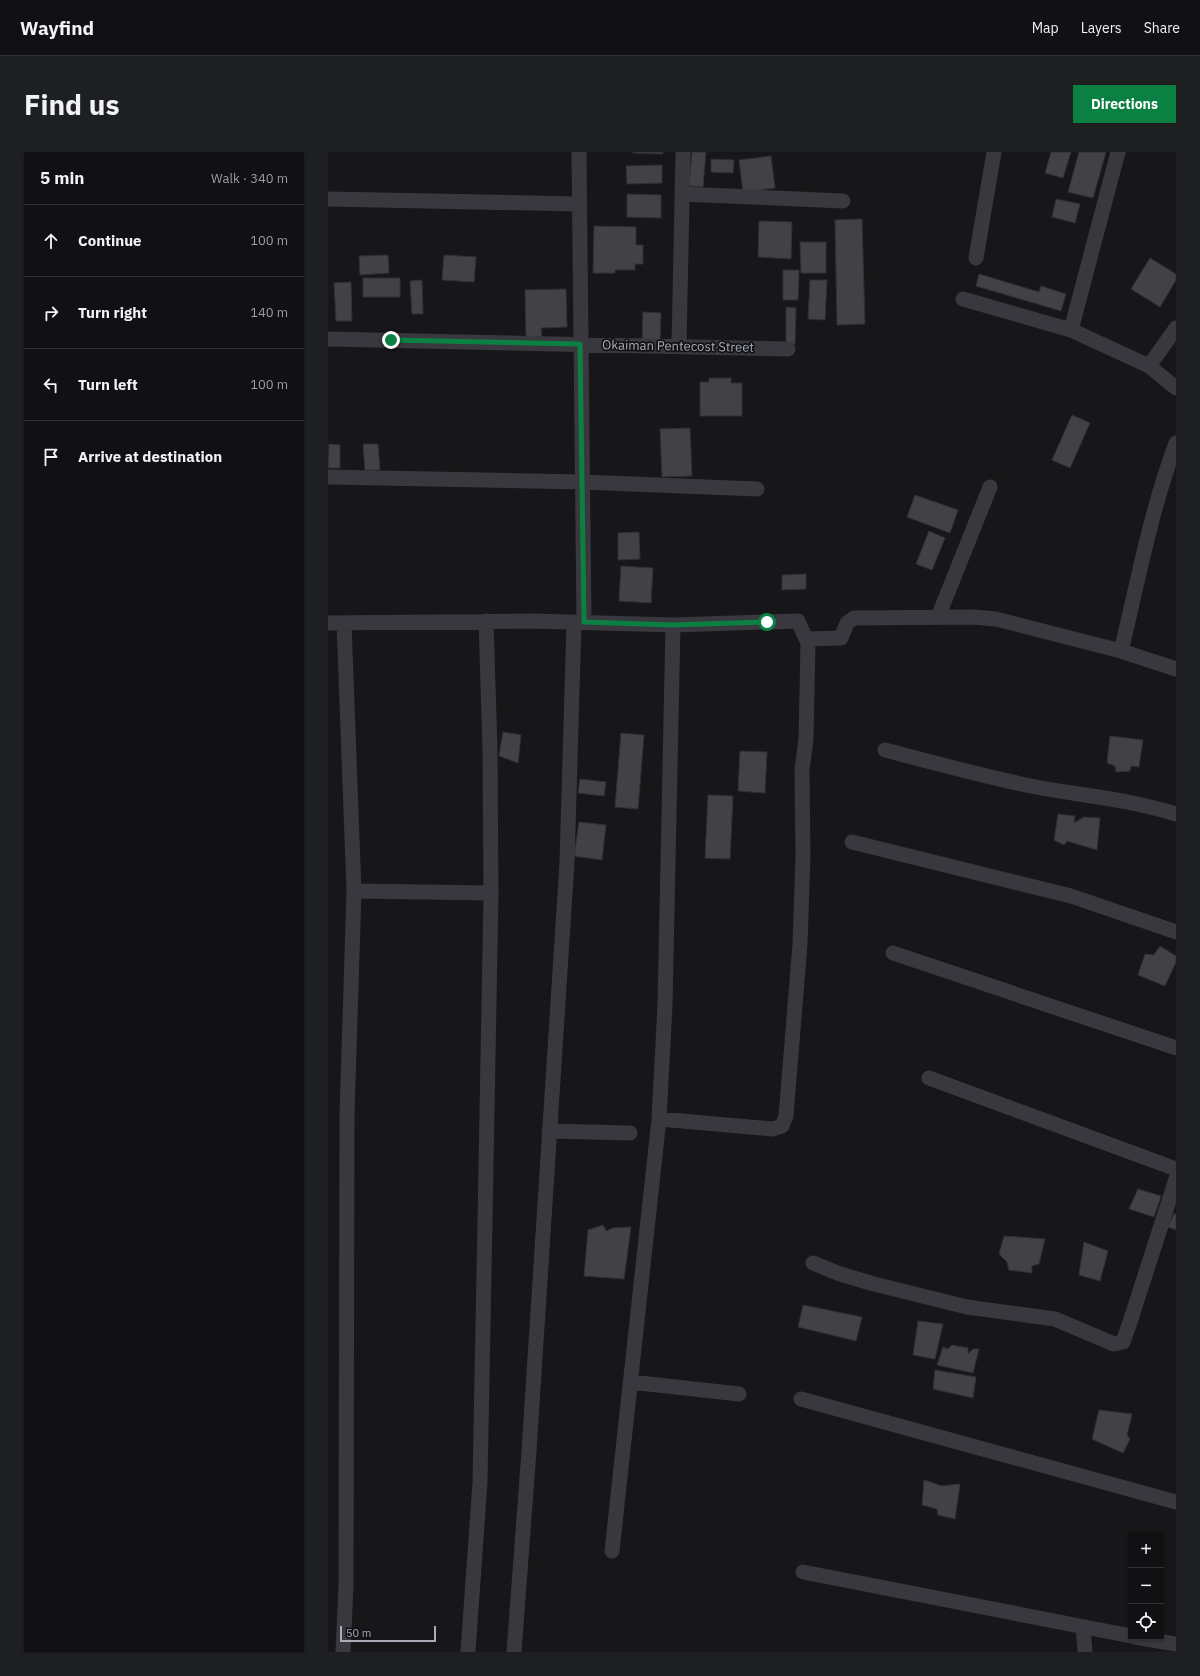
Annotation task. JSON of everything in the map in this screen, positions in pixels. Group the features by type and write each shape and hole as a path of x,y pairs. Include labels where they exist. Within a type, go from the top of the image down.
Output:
{"street":[{"path":"514,1652 529,1451 567,863 579,622 582,482 579,152"},
{"path":"679,346 683,152"},
{"path":"976,258 994,152"},
{"path":"1071,330 1118,152"},
{"path":"682,194 843,200"},
{"path":"328,199 579,204"},
{"path":"963,299 1071,330 1149,366 1176,388"},
{"path":"1149,366 1176,328"},
{"name":"Okaiman Pentecost Street","path":"328,338 788,349"},
{"path":"1121,651 1155,507 1165,472 1176,442"},
{"path":"328,478 582,482 757,489"},
{"path":"938,617 990,487"},
{"path":"811,639 842,638 847,623 854,618 938,617 996,619 1121,651 1176,669"},
{"path":"468,1652 480,1482 491,893 490,750 486,621"},
{"path":"328,623 486,621 673,625 798,621 811,639 806,739 802,770 803,856 800,944 786,1116 782,1126 773,1129 659,1119"},
{"path":"343,1652 346,1585 347,1115 354,891 344,623"},
{"path":"612,1550 659,1119 665,1005 673,625"},
{"path":"885,750 1006,780 1139,803 1176,814"},
{"path":"852,842 1071,896 1176,932"},
{"path":"354,891 491,893"},
{"path":"893,953 1176,1048"},
{"path":"929,1078 1176,1169"},
{"path":"549,1131 630,1133"},
{"path":"813,1263 840,1274 874,1284 967,1307 1055,1319 1114,1344 1119,1343 1122,1342 1130,1322 1176,1179"},
{"path":"630,1382 739,1394"},
{"path":"801,1400 1176,1502"},
{"path":"803,1572 1128,1635"},
{"path":"1083,1627 1084,1652"},
{"path":"1153,1640 1176,1644"}],"building":[{"path":"663,152 663,154 633,153"},
{"path":"692,152 706,152 703,187 689,186"},
{"path":"1051,152 1071,152 1063,178 1045,173"},
{"path":"1079,152 1106,152 1093,198 1068,192"},
{"path":"771,156 775,188 743,192 739,160"},
{"path":"711,159 734,160 733,173 711,172"},
{"path":"662,165 662,183 627,184 626,166"},
{"path":"627,194 661,195 661,218 627,217"},
{"path":"1056,199 1080,204 1075,223 1052,217"},
{"path":"862,219 865,324 837,325 835,220"},
{"path":"759,221 792,222 791,259 758,257"},
{"path":"594,226 636,227 636,245 643,245 643,264 635,264 635,270 615,270 615,273 593,273"},
{"path":"800,242 826,242 826,273 801,273"},
{"path":"388,255 389,273 360,275 359,256"},
{"path":"444,255 476,257 474,282 442,280"},
{"path":"1150,258 1176,274 1176,280 1160,307 1131,289"},
{"path":"783,270 799,270 798,300 783,300"},
{"path":"979,274 1039,292 1041,286 1066,294 1061,311 976,286"},
{"path":"363,278 400,278 400,297 363,297"},
{"path":"422,280 423,314 412,314 410,281"},
{"path":"810,280 827,280 825,320 808,319"},
{"path":"351,282 352,321 336,321 334,283"},
{"path":"566,289 567,327 541,328 542,338 526,338 525,290"},
{"path":"786,307 796,308 795,344 786,344"},
{"path":"643,312 661,313 660,341 642,340"},
{"path":"709,378 731,378 731,383 742,383 742,416 700,416 700,382 709,382"},
{"path":"1072,415 1090,423 1070,468 1052,460"},
{"path":"690,428 692,476 662,477 660,429"},
{"path":"329,444 340,445 340,468 328,468"},
{"path":"363,444 378,444 380,470 365,470"},
{"path":"915,495 958,510 950,533 907,517"},
{"path":"929,531 945,538 932,570 916,564"},
{"path":"639,532 640,559 618,560 618,533"},
{"path":"621,566 653,568 651,603 619,601"},
{"path":"806,574 806,589 782,590 782,575"},
{"path":"503,732 521,735 518,763 499,756"},
{"path":"621,733 644,735 638,809 615,807"},
{"path":"1110,736 1143,740 1139,767 1131,766 1130,771 1116,772 1115,766 1107,763"},
{"path":"740,751 767,752 765,793 738,791"},
{"path":"580,779 606,782 604,796 578,793"},
{"path":"708,795 733,796 730,859 705,858"},
{"path":"1058,814 1075,816 1074,823 1084,817 1100,818 1097,850 1067,841 1064,845 1054,840"},
{"path":"579,822 606,825 602,860 574,856"},
{"path":"1160,946 1176,956 1176,962 1165,986 1138,975 1145,954 1154,955"},
{"path":"1138,1189 1161,1196 1154,1217 1129,1209"},
{"path":"1174,1214 1176,1214 1176,1230 1168,1227"},
{"path":"603,1225 606,1231 613,1228 631,1227 624,1279 584,1276 588,1230"},
{"path":"1004,1236 1045,1239 1039,1264 1032,1266 1032,1273 1009,1270 1007,1262 999,1254"},
{"path":"1084,1242 1108,1251 1100,1281 1079,1275"},
{"path":"803,1305 862,1317 856,1341 798,1327"},
{"path":"918,1321 943,1324 935,1359 913,1355"},
{"path":"952,1345 968,1348 968,1354 973,1349 979,1349 973,1373 937,1365 943,1347 948,1349"},
{"path":"935,1370 976,1377 973,1398 933,1389"},
{"path":"1099,1410 1132,1414 1127,1435 1130,1439 1123,1453 1092,1439"},
{"path":"924,1480 942,1486 960,1484 955,1519 938,1515 937,1509 922,1505"}],"route":[{"path":"391,340 580,344 584,622 673,625 767,622"}]}
